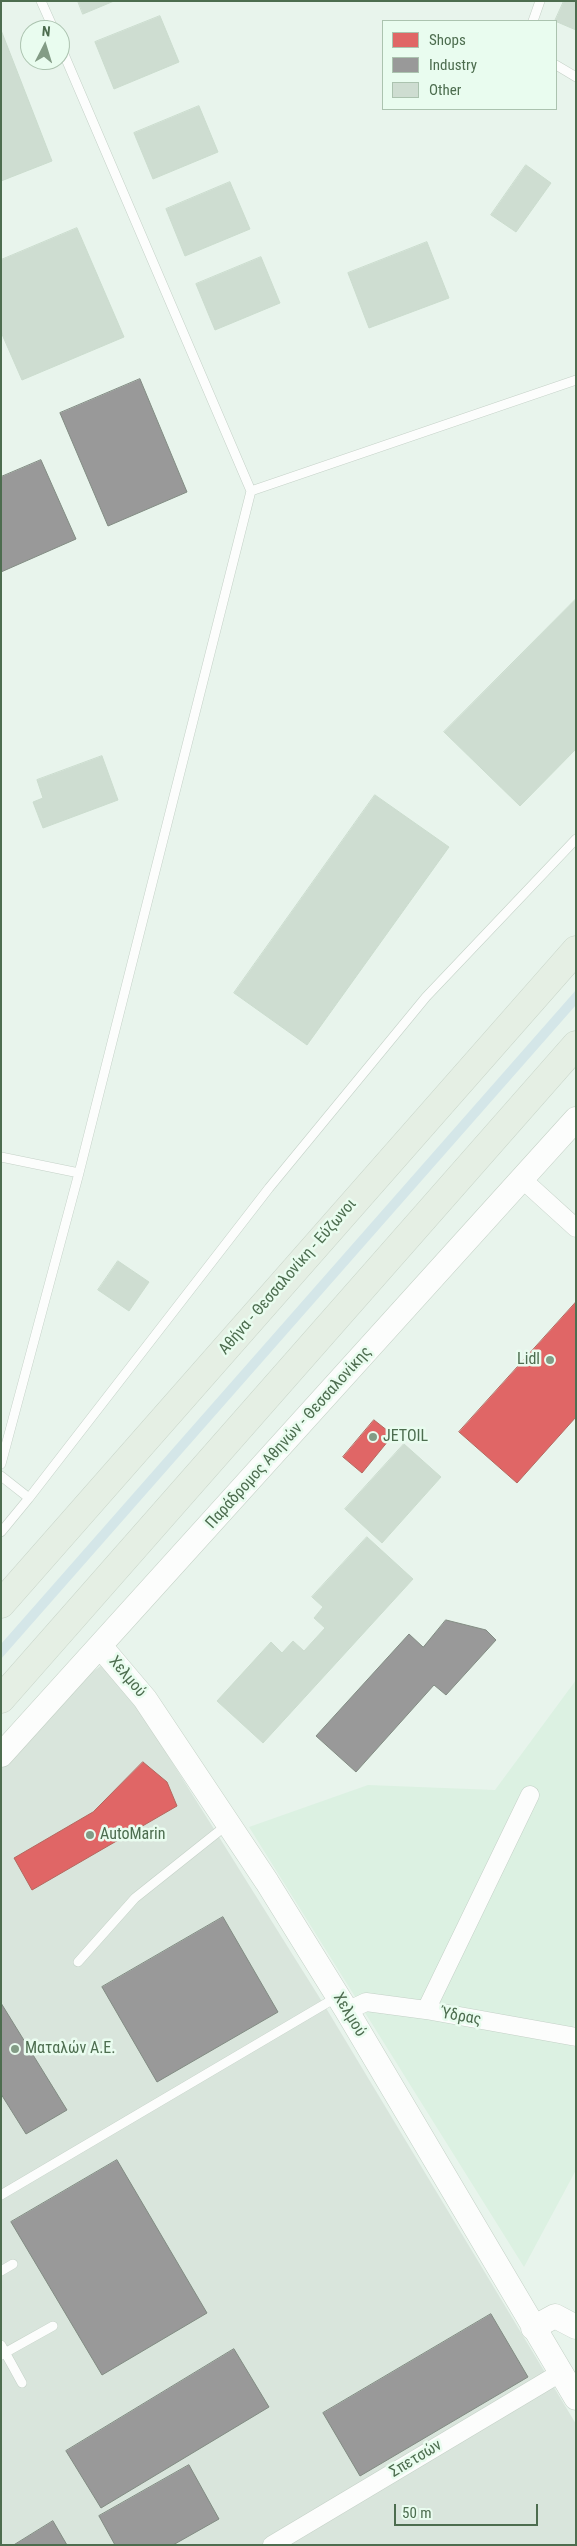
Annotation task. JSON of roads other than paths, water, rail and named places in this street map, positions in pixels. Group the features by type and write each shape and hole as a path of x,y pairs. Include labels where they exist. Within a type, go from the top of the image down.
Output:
{"highway":[{"name":"Αθήνα - Θεσσαλονίκη - Εύζωνοι","path":"1,1604 576,950"},
{"path":"1,1699 576,1045"}],"street":[{"name":"Παράδρομος Αθηνών - Θεσσαλονίκης","path":"1,1755 101,1647 576,1119"},
{"path":"522,1179 576,1228"},
{"name":"Χελμού","path":"101,1647 146,1699 342,2004 576,2398"},
{"path":"426,2010 530,1795"},
{"name":"Ύδρας","path":"342,2004 366,2002 426,2010 576,2037"},
{"path":"533,2328 555,2316 576,2326"},
{"name":"Σπετσών","path":"272,2545 560,2373"}],"lane":[{"path":"41,1 50,20"},
{"path":"533,20 540,1"},
{"path":"557,66 576,77"},
{"path":"1,1464 79,1173 251,491 70,68"},
{"path":"251,491 576,380"},
{"path":"1,1532 269,1188 419,1005 576,838"},
{"path":"1,1158 79,1173"},
{"path":"1,1476 29,1498"},
{"path":"78,1962 135,1898 228,1824"},
{"path":"1,2196 342,2004"},
{"path":"1,2271 14,2264"},
{"path":"22,2383 3,2351 52,2326"}],"place":[{"name":"Lidl","path":"550,1360"},
{"name":"JETOIL","path":"373,1437"},
{"name":"AutoMarin","path":"90,1835"},
{"name":"Ματαλών Α.Ε.","path":"15,2049"}]}
